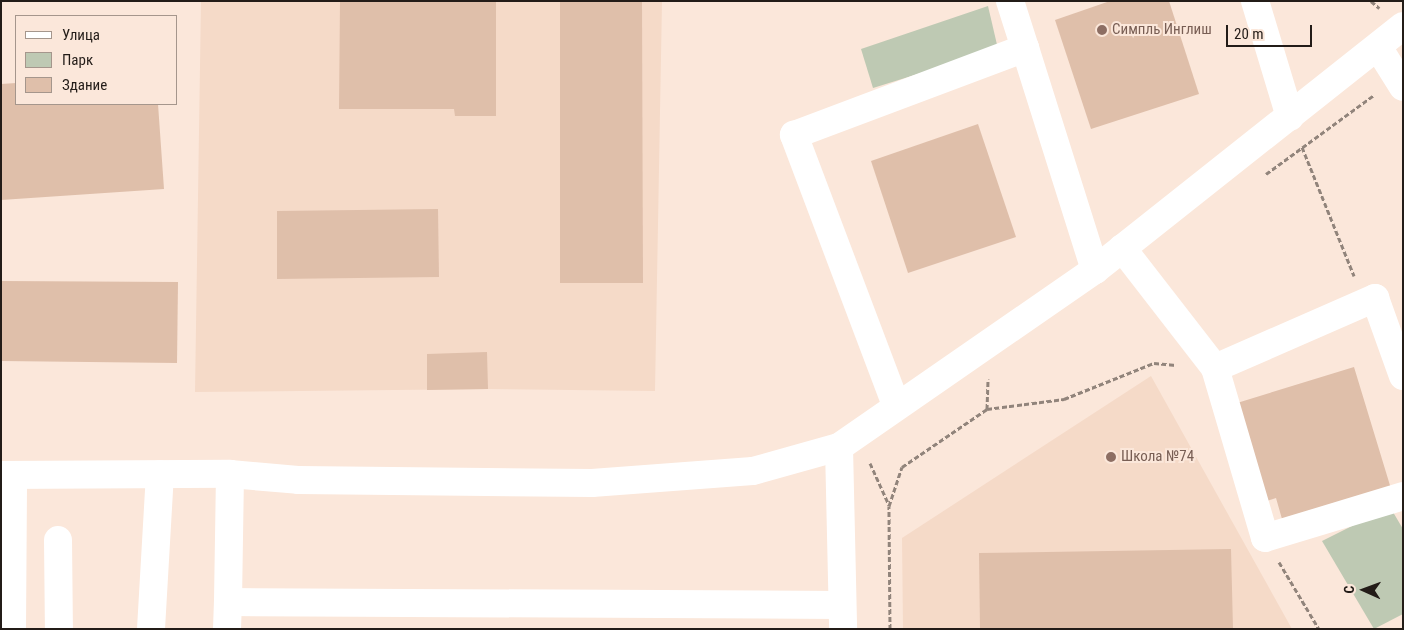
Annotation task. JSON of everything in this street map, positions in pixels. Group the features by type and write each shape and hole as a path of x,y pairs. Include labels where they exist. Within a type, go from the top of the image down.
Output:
{"street":[{"path":"1010,1 1095,270"},
{"path":"1255,1 1290,117"},
{"path":"12,629 7,475 230,474 298,480 592,483 753,470 847,440 1095,270 1403,26"},
{"path":"1378,47 1400,82"},
{"path":"896,405 794,135 1025,48"},
{"path":"1122,248 1215,368 1264,538 1403,496"},
{"path":"1215,368 1374,298 1402,369"},
{"path":"230,474 228,616 842,617 847,440"},
{"path":"151,629 160,474"},
{"path":"58,540 59,629"}],"path":[{"path":"1263,176 1302,147 1400,82"},
{"path":"1290,117 1365,302"},
{"path":"890,629 889,506 902,467 987,410 1064,399 1154,363 1215,368"},
{"path":"987,410 988,378 996,372"},
{"path":"847,440 889,506"},
{"path":"1264,538 1319,629"}],"shaded area":[{"path":"201,1 662,1 655,391 488,389 195,392"},
{"name":"Школа №74","path":"1151,376 1292,629 903,629 902,538"}],"green space":[{"path":"988,6 998,49 873,88 861,49"},
{"path":"1390,507 1403,529 1403,614 1374,629 1322,541"}],"building":[{"path":"340,1 496,1 496,116 455,116 454,109 339,109"},
{"path":"560,1 642,1 643,283 560,283"},
{"path":"1110,1 1169,1 1199,94 1091,129 1055,20"},
{"path":"15,83 15,105 158,105 164,189 1,200 1,84"},
{"path":"978,124 1016,237 908,273 871,161"},
{"path":"438,209 439,277 277,279 277,211"},
{"path":"1,281 178,282 177,363 1,361"},
{"path":"487,352 488,389 427,390 427,354"},
{"path":"1354,367 1392,492 1282,519 1276,498 1267,501 1237,403"},
{"path":"1231,549 1233,629 980,629 979,553"}],"place":[{"name":"Симпль Инглиш","path":"1102,30"},
{"name":"Школа №74","path":"1111,457"}]}
